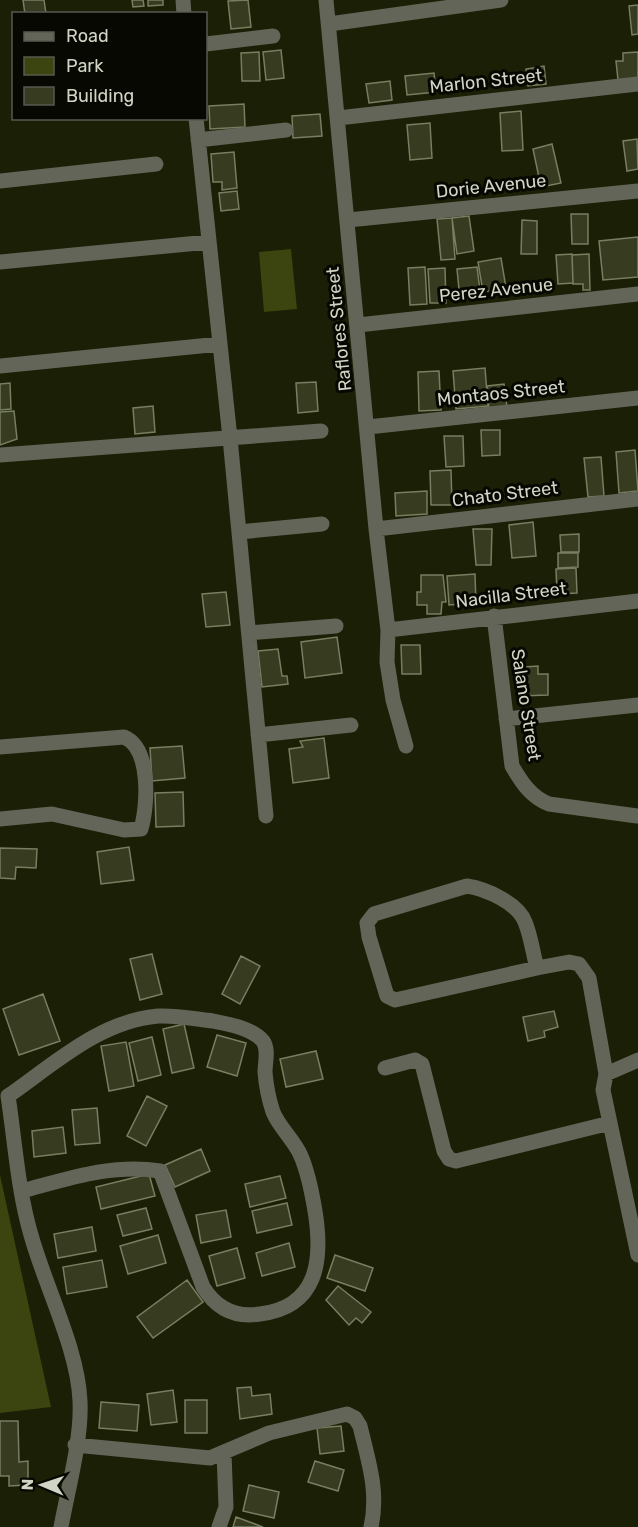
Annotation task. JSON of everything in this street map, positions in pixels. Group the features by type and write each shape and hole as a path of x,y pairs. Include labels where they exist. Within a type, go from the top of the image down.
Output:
{"street":[{"name":"Raflores Street","path":"326,0 376,528 388,630 387,662 406,746"},
{"path":"328,24 501,0"},
{"path":"207,44 273,36"},
{"name":"Marlon Street","path":"338,118 638,84"},
{"path":"196,120 231,438 266,816"},
{"path":"198,140 286,130"},
{"path":"0,182 156,165"},
{"name":"Dorie Avenue","path":"348,220 638,191"},
{"path":"0,262 209,242"},
{"name":"Perez Avenue","path":"358,325 638,294"},
{"path":"0,366 220,344"},
{"name":"Montaos Street","path":"368,427 638,398"},
{"path":"0,455 321,431"},
{"name":"Chato Street","path":"376,528 638,499"},
{"path":"239,532 322,524"},
{"name":"Nacilla Street","path":"388,630 638,601"},
{"name":"Salano Street","path":"494,616 512,766 523,785 538,800 549,804 637,816"},
{"path":"249,633 336,626"},
{"path":"506,719 638,705"},
{"path":"258,735 351,725"},
{"path":"0,747 124,737 133,741 141,754 147,809 141,829 124,830 52,814 0,819"},
{"path":"537,968 525,920 507,903 482,888 467,886 374,914 367,923 387,996 395,1000 537,968 568,963 579,964 589,978 606,1074 603,1090 638,1255"},
{"path":"22,1191 91,1174 131,1168 160,1171 203,1287 212,1301 227,1311 247,1316 282,1310 297,1300 308,1289 318,1264 320,1248 312,1194 300,1154 274,1114 265,1073 267,1052 263,1042 251,1033 228,1024 159,1016 108,1029 84,1042 8,1096 22,1191 39,1263 76,1372 80,1416 61,1527"},
{"path":"385,1068 415,1060 422,1064 444,1151 449,1159 456,1161 610,1123"},
{"path":"606,1074 638,1060"},
{"path":"75,1446 210,1458 224,1454 244,1442 285,1428 342,1413 351,1415 360,1426 374,1484 375,1510 371,1527"},
{"path":"219,1527 226,1507 224,1454"}],"green space":[{"path":"291,249 297,309 264,312 259,252"},
{"path":"0,1175 51,1407 0,1413"}],"building":[{"path":"23,0 44,0 46,12 25,12"},
{"path":"132,0 143,0 144,6 133,7"},
{"path":"148,0 163,0 163,5 148,6"},
{"path":"248,0 251,27 231,29 228,1"},
{"path":"638,5 638,34 632,35 629,6"},
{"path":"281,50 284,78 266,80 263,52"},
{"path":"259,52 260,81 242,81 241,53"},
{"path":"638,52 638,78 618,80 616,61 623,61 623,53"},
{"path":"544,66 546,84 528,86 526,69"},
{"path":"434,73 436,92 407,95 405,76"},
{"path":"390,81 392,100 369,103 366,84"},
{"path":"244,104 245,127 210,129 209,106"},
{"path":"521,111 523,150 502,151 500,113"},
{"path":"320,114 322,136 293,138 292,116"},
{"path":"430,123 432,158 410,160 407,125"},
{"path":"637,139 638,169 627,171 623,141"},
{"path":"552,144 561,183 541,187 533,149"},
{"path":"234,152 237,188 222,190 222,182 213,182 211,154"},
{"path":"237,191 239,209 221,211 219,193"},
{"path":"571,214 588,214 588,244 572,244"},
{"path":"469,216 474,251 457,254 452,218"},
{"path":"452,218 455,259 441,260 437,219"},
{"path":"522,220 537,221 537,254 521,254"},
{"path":"638,237 638,277 603,280 599,241"},
{"path":"572,254 573,283 558,284 556,255"},
{"path":"589,254 590,290 583,290 583,284 573,284 572,255"},
{"path":"501,258 506,288 483,292 478,262"},
{"path":"425,267 427,304 410,305 408,268"},
{"path":"477,267 481,298 460,300 457,269"},
{"path":"445,268 446,303 430,303 428,269"},
{"path":"485,368 488,406 456,409 453,371"},
{"path":"439,371 441,410 419,411 418,372"},
{"path":"316,382 318,411 298,413 296,383"},
{"path":"10,383 11,409 0,410 0,384"},
{"path":"504,384 507,407 489,409 487,386"},
{"path":"153,406 155,432 135,434 133,408"},
{"path":"14,411 17,439 0,445 0,412"},
{"path":"481,430 500,430 500,455 482,456"},
{"path":"444,436 463,436 464,466 446,467"},
{"path":"635,450 638,491 619,493 616,452"},
{"path":"601,457 604,496 588,497 584,458"},
{"path":"451,470 452,505 431,505 430,471"},
{"path":"427,491 427,514 396,516 395,493"},
{"path":"533,522 536,556 512,558 509,525"},
{"path":"473,529 492,529 491,565 476,565"},
{"path":"579,534 579,552 561,552 560,535"},
{"path":"558,553 578,553 578,567 558,568"},
{"path":"576,568 577,593 557,594 556,569"},
{"path":"475,574 476,603 449,605 447,576"},
{"path":"421,575 443,575 446,602 442,602 441,614 427,614 427,605 417,605 417,592 421,592"},
{"path":"226,592 230,625 206,627 202,594"},
{"path":"337,637 342,673 305,678 301,642"},
{"path":"401,645 420,645 421,674 402,674"},
{"path":"278,649 282,676 287,676 288,684 262,687 258,651"},
{"path":"538,666 538,674 548,674 548,695 520,696 520,677 524,675 524,667"},
{"path":"324,738 329,778 293,783 289,749 303,747 300,741"},
{"path":"182,746 185,778 152,781 150,748"},
{"path":"183,792 184,826 156,827 155,793"},
{"path":"129,847 134,880 101,884 97,852"},
{"path":"0,848 37,849 36,868 16,867 15,879 0,878"},
{"path":"152,954 162,994 140,1000 130,959"},
{"path":"241,956 260,966 240,1004 222,994"},
{"path":"43,994 60,1041 19,1055 3,1009"},
{"path":"554,1011 558,1027 544,1031 545,1037 528,1041 523,1017"},
{"path":"184,1024 194,1068 172,1073 163,1029"},
{"path":"217,1035 246,1043 237,1076 207,1067"},
{"path":"152,1037 161,1075 138,1081 129,1043"},
{"path":"126,1042 134,1086 109,1091 101,1046"},
{"path":"316,1051 323,1079 286,1087 280,1059"},
{"path":"147,1096 167,1106 146,1146 127,1136"},
{"path":"97,1108 100,1143 75,1145 72,1110"},
{"path":"63,1127 66,1153 34,1157 32,1131"},
{"path":"201,1149 210,1171 175,1187 165,1165"},
{"path":"149,1174 155,1196 101,1209 96,1187"},
{"path":"280,1176 286,1198 250,1207 245,1184"},
{"path":"287,1203 292,1225 257,1233 252,1211"},
{"path":"146,1208 152,1229 123,1236 117,1215"},
{"path":"226,1210 231,1237 201,1243 196,1215"},
{"path":"92,1227 96,1251 58,1258 54,1234"},
{"path":"158,1235 166,1263 128,1274 120,1246"},
{"path":"289,1243 295,1267 262,1276 256,1253"},
{"path":"237,1248 245,1278 217,1286 209,1256"},
{"path":"335,1255 373,1268 365,1291 327,1278"},
{"path":"102,1260 107,1287 67,1294 63,1267"},
{"path":"187,1280 203,1302 153,1338 137,1317"},
{"path":"338,1286 371,1312 362,1323 356,1318 349,1325 326,1300"},
{"path":"251,1387 252,1396 270,1394 272,1414 240,1419 237,1388"},
{"path":"173,1390 177,1422 151,1425 147,1394"},
{"path":"185,1400 207,1400 207,1433 185,1433"},
{"path":"101,1402 139,1405 137,1431 99,1428"},
{"path":"0,1421 18,1421 19,1462 28,1461 28,1485 9,1486 9,1476 0,1476"},
{"path":"341,1426 344,1451 320,1454 317,1428"},
{"path":"315,1461 344,1470 338,1491 308,1482"},
{"path":"249,1485 279,1492 274,1518 243,1511"},
{"path":"236,1517 263,1527 233,1527"}]}
